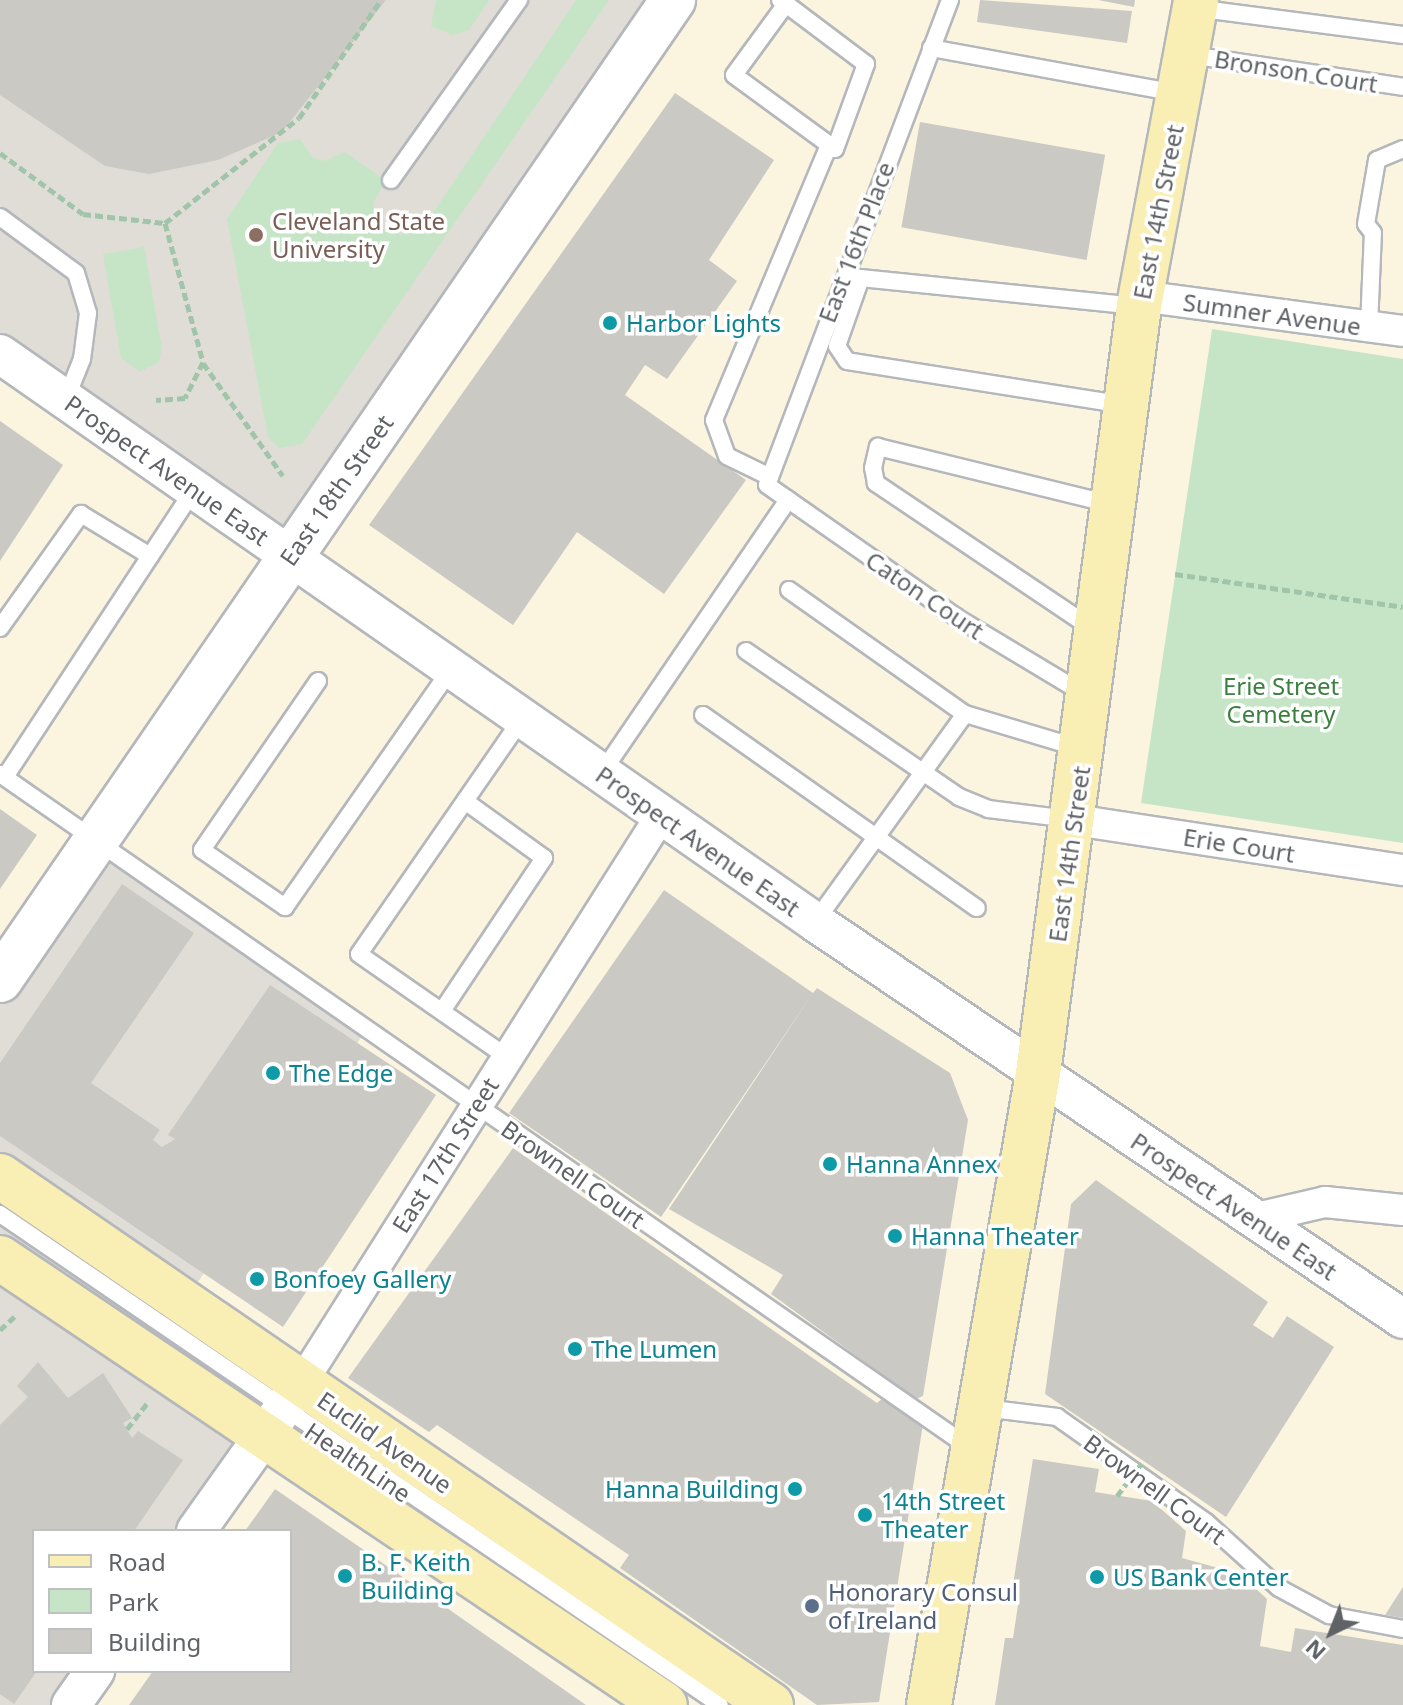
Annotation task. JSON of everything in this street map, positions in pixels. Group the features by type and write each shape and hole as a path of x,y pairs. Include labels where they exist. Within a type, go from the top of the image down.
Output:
{"main road":[{"name":"East 18th Street","path":"0,980 98,842 673,0"},
{"name":"East 14th Street","path":"929,1705 972,1449 984,1408 1038,1073 1075,820 1140,301 1186,75 1196,4"},
{"name":"Euclid Avenue","path":"0,1176 283,1409 665,1705"},
{"name":"Euclid Avenue","path":"0,1258 283,1409 771,1705"}],"street":[{"name":"Sumner Avenue","path":"1140,301 1403,331"},
{"name":"Prospect Avenue East","path":"0,354 815,922 1403,1319"},
{"name":"East 17th Street","path":"197,1529 283,1409 662,814"},
{"name":"Erie Court","path":"1075,820 1403,870"},
{"path":"1252,1219 1325,1202 1403,1210"},
{"path":"71,1705 94,1673"}],"lane":[{"path":"391,180 519,0"},
{"path":"783,2 734,75 829,145"},
{"name":"Caton Court","path":"783,2 866,64 835,149 829,145 714,420 727,456 768,481 788,500 956,617 1089,697"},
{"name":"East 16th Place","path":"768,481 931,48 945,2"},
{"path":"1196,4 1403,35"},
{"name":"Bronson Court","path":"931,48 1186,75 1403,87"},
{"path":"1369,327 1373,233 1366,224 1377,160 1403,149"},
{"path":"0,217 76,273 88,313 82,359 66,399"},
{"path":"1127,405 847,361 837,346 861,278 1140,301"},
{"path":"1097,632 876,483 873,468 878,447 1114,505"},
{"path":"2,776 195,488"},
{"path":"601,774 788,500"},
{"path":"0,628 81,514 150,556"},
{"path":"789,590 965,714 1083,750"},
{"path":"746,651 923,772 988,809 1075,820"},
{"path":"318,681 202,850 285,907 451,669"},
{"path":"815,922 965,714"},
{"path":"703,715 977,908"},
{"path":"507,1057 359,954 522,719"},
{"name":"Brownell Court","path":"2,776 476,1108 972,1449"},
{"path":"442,1011 544,858 465,801"},
{"name":"HealthLine","path":"0,1214 720,1705"},
{"name":"Brownell Court","path":"984,1408 1057,1417 1206,1522 1279,1588 1329,1615 1403,1629"}],"path":[{"path":"0,153 83,214 165,223 299,118 381,0"},
{"path":"165,223 203,362 283,476"},
{"path":"156,400 185,398 203,362"},
{"path":"1175,574 1403,607"},
{"path":"0,1330 18,1313"},
{"path":"127,1429 148,1401"},
{"path":"1117,1496 1142,1463"}],"shaded area":[{"name":"Cleveland State University","path":"0,0 673,0 290,557 0,354"},
{"path":"673,0 1403,0 1403,1705 71,1705 94,1673 292,1673 292,1529 195,1529 0,1258 0,354"},
{"path":"98,842 366,1030 148,1357 265,1435 197,1529 32,1529 32,1673 95,1673 71,1705 0,1705 0,980"}],"green space":[{"path":"436,0 489,0 469,30 452,35 431,26"},
{"path":"576,0 609,0 302,444 279,448 268,437 227,219 278,143 300,139 312,157 324,161 345,152 386,181 373,203 376,225 400,235 423,228"},
{"path":"144,247 162,348 159,362 140,372 121,358 103,254"},
{"name":"Erie Street Cemetery","path":"1212,329 1403,359 1403,843 1141,803"}],"building":[{"path":"0,0 386,0 282,132 218,160 149,174 105,166 0,95"},
{"path":"980,0 1132,11 1127,43 977,22"},
{"path":"1098,0 1135,0 1134,7"},
{"name":"Harbor Lights","path":"675,93 774,160 709,260 737,281 667,379 645,365 625,395 746,480 664,594 577,532 513,625 369,525"},
{"path":"920,122 1105,155 1087,260 901,227"},
{"path":"0,421 63,465 0,561"},
{"path":"0,809 37,835 0,889"},
{"name":"The Edge","path":"122,884 194,933 91,1083 160,1130 153,1140 162,1147 175,1139 168,1135 270,985 436,1095 283,1327 0,1136 0,1063"},
{"path":"664,890 813,993 661,1217 509,1113"},
{"name":"Hanna Annex","path":"817,988 950,1073 968,1120 923,1396 916,1399 771,1294 783,1275 669,1209"},
{"path":"513,1148 877,1403 883,1398 923,1424 879,1702 817,1705 620,1568 629,1555 437,1425 429,1432 348,1378"},
{"path":"1096,1180 1268,1302 1253,1325 1273,1338 1287,1316 1334,1347 1226,1517 1045,1394 1071,1204"},
{"path":"38,1362 68,1398 103,1373 132,1418 123,1423 132,1438 138,1431 183,1460 135,1529 32,1529 32,1673 36,1673 14,1704 0,1694 0,1425 28,1397 17,1386"},
{"name":"US Bank Center","path":"1033,1459 1099,1469 1095,1492 1152,1501 1186,1531 1182,1558 1240,1574 1267,1599 1260,1646 1291,1652 1295,1628 1403,1645 1403,1705 995,1705 1005,1638 1013,1638 1019,1598 1011,1597"},
{"name":"B. F. Keith Building","path":"275,1489 586,1705 129,1705 152,1673 292,1673 292,1529 246,1529"},
{"path":"1403,1587 1403,1618 1385,1615"}],"place":[{"name":"Cleveland State University","path":"256,235"},
{"name":"Harbor Lights","path":"610,323"},
{"name":"The Edge","path":"273,1073"},
{"name":"Hanna Annex","path":"830,1164"},
{"name":"Hanna Theater","path":"895,1236"},
{"name":"Bonfoey Gallery","path":"257,1279"},
{"name":"The Lumen","path":"575,1349"},
{"name":"Hanna Building","path":"795,1489"},
{"name":"14th Street Theater","path":"865,1515"},
{"name":"B. F. Keith Building","path":"345,1576"},
{"name":"US Bank Center","path":"1097,1577"},
{"name":"Honorary Consul of Ireland","path":"812,1606"}]}
